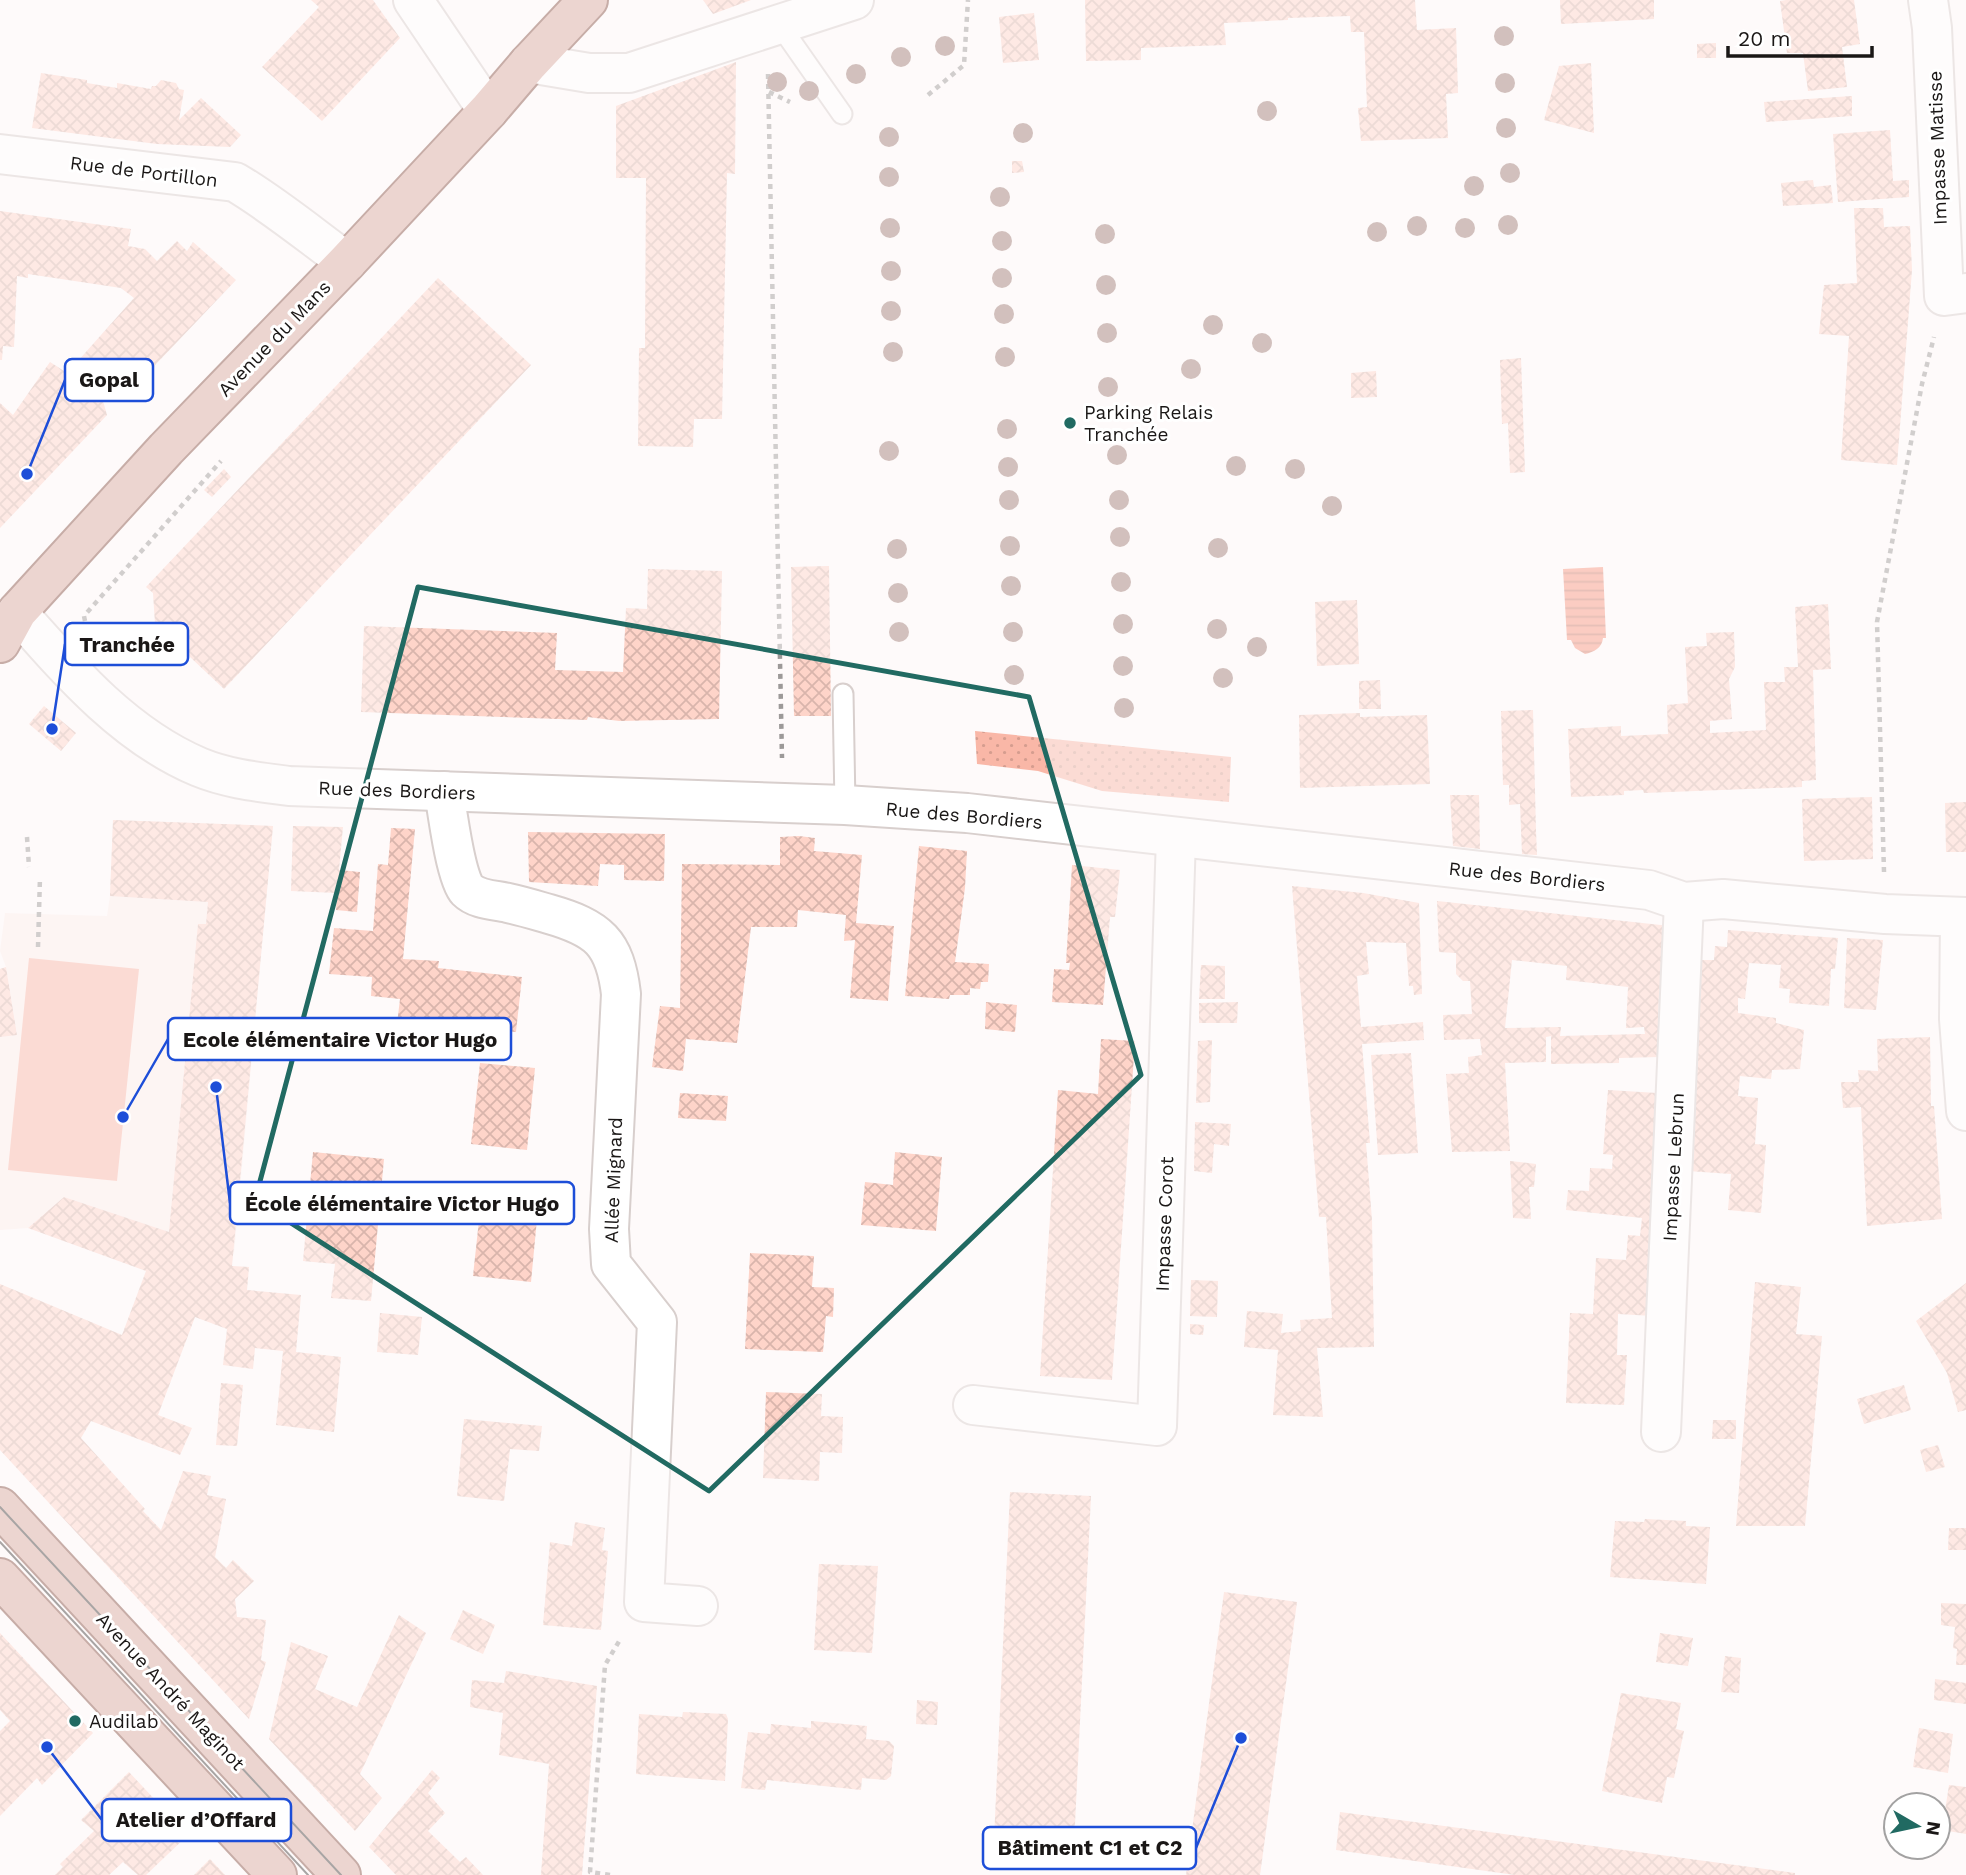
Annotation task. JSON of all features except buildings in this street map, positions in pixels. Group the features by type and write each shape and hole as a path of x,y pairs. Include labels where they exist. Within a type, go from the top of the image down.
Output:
{"main road":[{"name":"Avenue du Mans","path":"6,625 166,449 347,262 588,0"},
{"name":"Avenue André Maginot","path":"0,1507 341,1875"},
{"path":"0,1578 278,1875"}],"street":[{"path":"414,0 488,111"},
{"path":"528,63 589,73 629,73 853,0"},
{"name":"Impasse Matisse","path":"1928,0 1955,294"},
{"name":"Rue de Portillon","path":"0,154 235,182 264,199 347,262"},
{"name":"Rue des Bordiers","path":"6,625 51,651 120,719 161,748 201,768 241,780 289,786 845,805 944,811 1649,890 1685,902 1723,898 1885,914 1963,917"},
{"name":"Allée Mignard","path":"444,791 460,875 466,890 480,898 517,905 579,923 597,935 609,949 618,970 621,994 609,1230 611,1264 657,1322 644,1602"},
{"name":"Impasse Corot","path":"973,1405 1157,1426 1176,837"},
{"name":"Impasse Lebrun","path":"1661,1432 1685,902"},
{"path":"1963,917 1959,1019 1966,1111"},
{"path":"644,1602 698,1606"}],"lane":[{"path":"773,26 842,114"},
{"path":"843,694 845,805"}],"path":[{"path":"928,95 964,65 968,0"},
{"path":"773,26 783,803"},
{"path":"1885,914 1877,622 1922,384 1955,294"},
{"path":"27,837 29,867"},
{"path":"38,947 40,877"},
{"path":"610,1875 590,1872 605,1665 644,1602"}],"highlighted area":[{"path":"418,587 1029,697 1141,1075 709,1491 255,1200"}],"shaded area":[{"path":"1603,567 1606,638 1603,638 1597,649 1585,654 1575,648 1571,640 1567,640 1563,569"},
{"path":"975,731 1231,757 1229,802 1102,791 1038,771 977,764"},
{"path":"113,820 273,826 234,1254 64,1197 28,1228 0,1230 0,1037 17,1034 6,967 0,951 5,913 107,916"},
{"path":"29,958 139,969 117,1181 8,1170"}],"tram line":[{"path":"0,1507 341,1875"},
{"path":"0,1542 308,1875"}],"place":[{"name":"Parking Relais Tranchée","path":"1070,423"},
{"name":"Gopal","path":"27,474"},
{"name":"Tranchée","path":"52,729"},
{"name":"École élémentaire Victor Hugo","path":"216,1087"},
{"name":"Ecole élémentaire Victor Hugo","path":"123,1117"},
{"name":"Audilab","path":"75,1721"},
{"name":"Bâtiment C1 et C2","path":"1241,1738"},
{"name":"Atelier d’Offard","path":"47,1747"}]}
